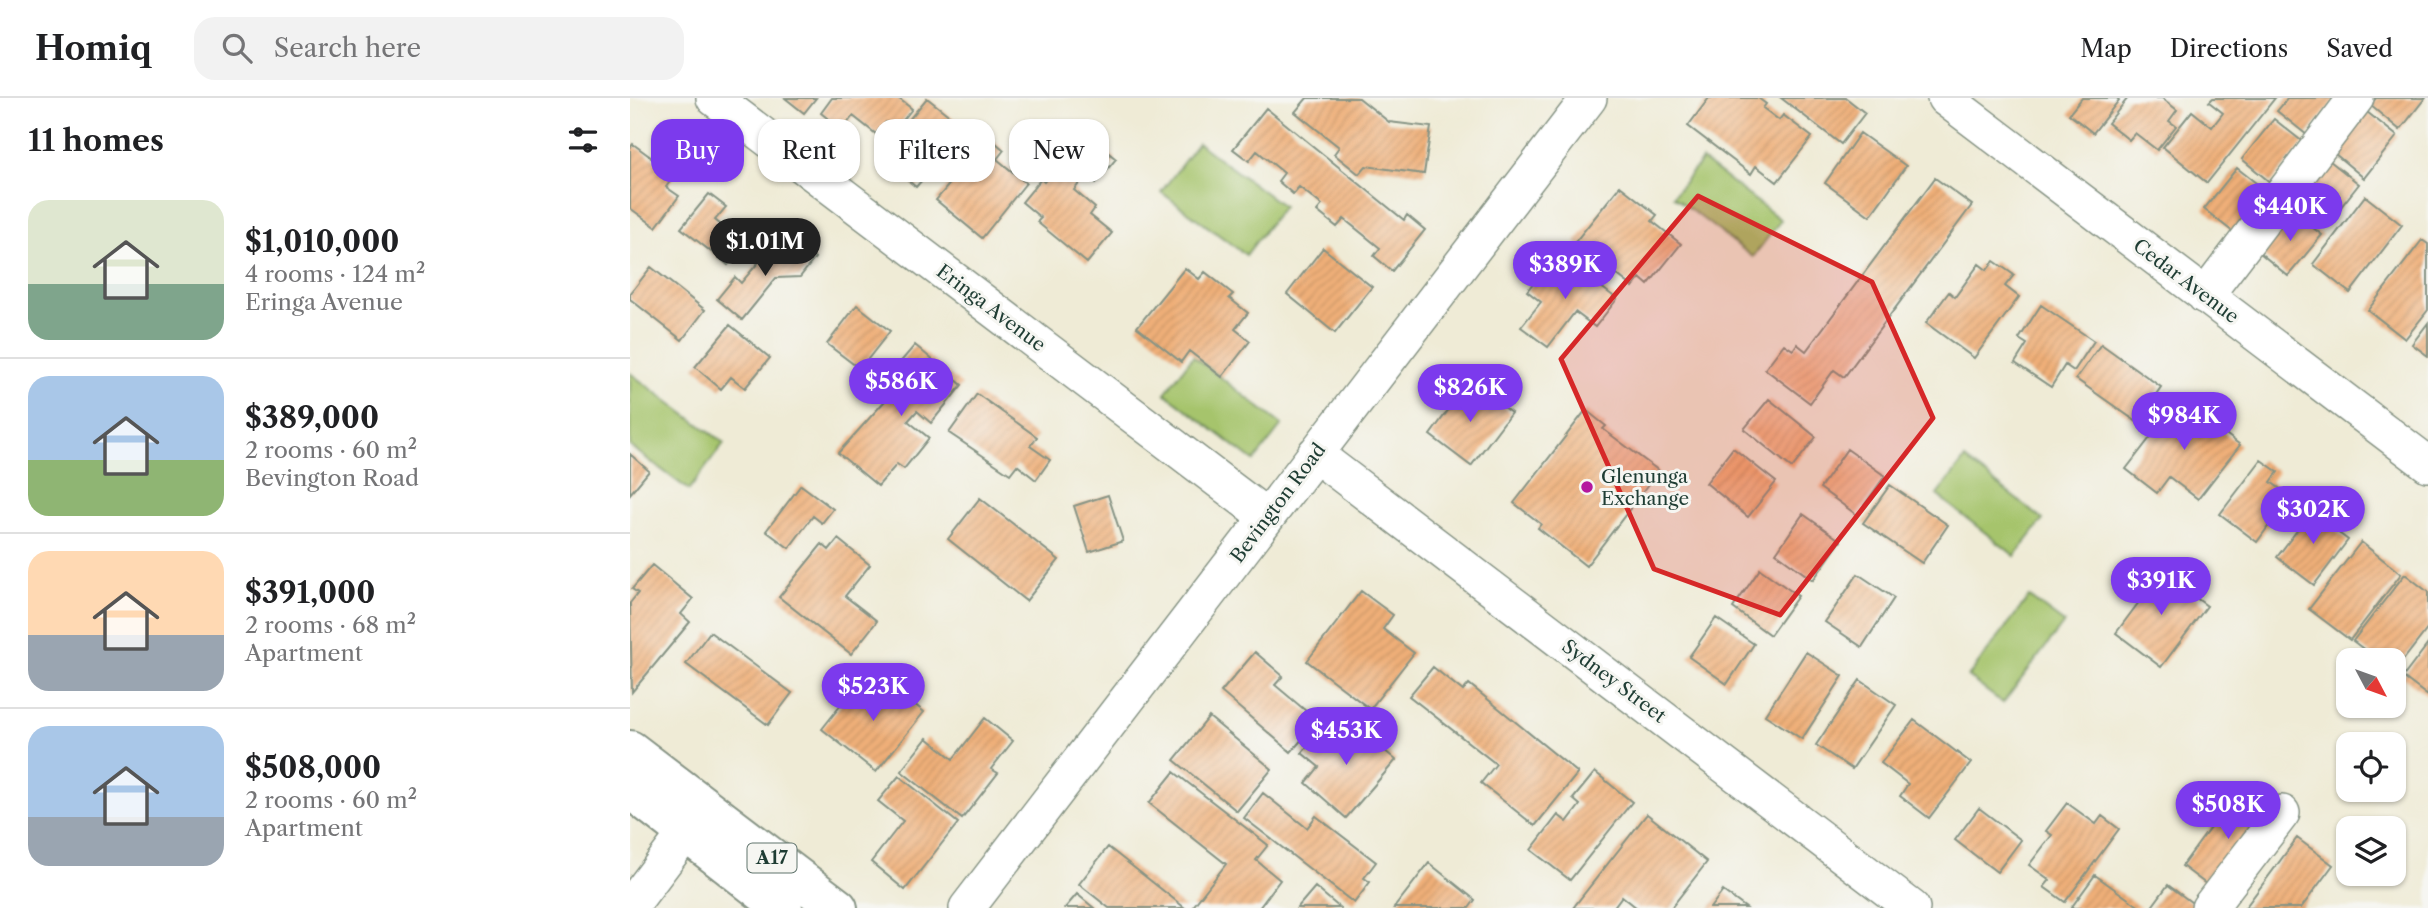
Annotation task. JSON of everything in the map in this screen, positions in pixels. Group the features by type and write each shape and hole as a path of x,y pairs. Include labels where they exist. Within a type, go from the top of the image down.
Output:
{"highway":[{"name":"A17","path":"630,750 783,908"},
{"name":"A17","path":"630,789 696,820 838,908"}],"street":[{"name":"Eringa Avenue","path":"714,98 1267,517"},
{"name":"Bevington Road","path":"967,908 1589,98"},
{"name":"Cedar Avenue","path":"1945,98 2428,464"},
{"path":"2206,296 2356,98"},
{"name":"Sydney Street","path":"1315,454 1912,908"},
{"path":"2209,908 2282,813"},
{"path":"630,907 696,820"}],"highlighted area":[{"path":"1698,196 1872,282 1933,418 1780,615 1654,569 1561,359"}],"green space":[{"path":"1198,143 1283,206 1246,255 1161,192"},
{"path":"1702,160 1781,220 1753,257 1673,196"},
{"path":"1193,356 1282,425 1254,461 1165,393"},
{"path":"630,373 724,443 689,490 630,446"},
{"path":"1965,459 2043,520 2015,556 1937,495"},
{"path":"2029,597 2064,623 2003,703 1968,677"}],"building":[{"path":"785,98 816,98 804,113"},
{"path":"832,98 898,98 912,109 904,119 874,119 874,132 853,116 851,119 828,119 821,113"},
{"path":"927,98 953,119 910,119"},
{"path":"1307,98 1359,98 1389,122 1431,127 1424,174 1366,166 1359,174 1334,154 1339,147 1295,112"},
{"path":"1709,98 1758,98 1766,104 1763,108 1779,120 1783,115 1812,137 1777,182 1756,166 1751,174 1688,126"},
{"path":"1781,98 1846,98 1865,113 1841,144"},
{"path":"2082,98 2119,100 2093,133 2069,114"},
{"path":"2128,98 2162,98 2177,110 2169,121 2176,126 2157,150 2135,133 2129,140 2108,123"},
{"path":"2213,98 2275,98 2207,183 2163,147 2192,111 2212,127 2223,113 2209,102"},
{"path":"2288,98 2336,98 2307,135 2277,111"},
{"path":"2376,98 2425,98 2400,130 2370,105"},
{"path":"1266,108 1404,220 1407,215 1425,230 1392,271 1374,256 1380,248 1344,219 1337,227 1317,211 1322,205 1299,187 1293,194 1278,181 1284,173 1257,151 1249,161 1233,149"},
{"path":"2367,112 2397,136 2364,178 2334,153"},
{"path":"2274,119 2304,143 2271,183 2242,159"},
{"path":"1860,133 1906,166 1870,216 1825,183"},
{"path":"995,142 1004,150 997,159 1009,169 1009,182 1026,183 982,238 936,200 951,182 995,182"},
{"path":"633,144 651,157 651,182 670,182 666,187 679,196 656,227 630,208 630,148"},
{"path":"1109,153 1116,159 1109,167"},
{"path":"2330,161 2359,184 2325,227 2296,204"},
{"path":"2237,168 2266,191 2233,232 2204,209"},
{"path":"1935,178 1972,205 1844,377 1834,370 1810,403 1765,369 1784,344 1793,350 1797,344 1806,351"},
{"path":"1039,182 1080,182 1074,190 1095,208 1090,215 1112,233 1087,263 1037,222 1041,218 1022,202"},
{"path":"1620,186 1657,215 1652,221 1681,244 1648,285 1640,278 1633,287 1575,242"},
{"path":"709,194 726,207 715,220 744,244 728,265 681,228"},
{"path":"2365,196 2402,225 2350,293 2313,264"},
{"path":"2292,211 2322,235 2288,276 2259,252"},
{"path":"2422,240 2428,244 2428,310 2405,339 2368,310"},
{"path":"796,243 815,258 800,277 776,278 742,320 717,299 735,277 741,283 769,250"},
{"path":"1323,248 1372,287 1335,333 1287,294"},
{"path":"1560,256 1617,299 1595,327 1575,312 1548,347 1521,327 1541,302 1527,291 1545,268 1549,271"},
{"path":"1994,261 2014,275 2005,286 2019,297 1974,358 1926,323 1949,292 1955,297 1979,264 1987,270"},
{"path":"651,267 705,310 682,340 630,299 630,294"},
{"path":"1185,268 1199,279 1205,272 1233,294 1229,298 1248,313 1235,329 1250,341 1222,377 1189,351 1181,362 1137,327"},
{"path":"857,305 890,331 860,369 827,344"},
{"path":"2041,305 2094,341 2074,371 2065,365 2051,387 2015,363 2027,344 2019,339"},
{"path":"2428,323 2428,356 2412,344"},
{"path":"730,325 770,358 745,388 731,377 721,389 695,367"},
{"path":"2101,344 2161,387 2137,422 2076,379"},
{"path":"915,345 962,385 931,423 917,411 908,421 929,438 904,469 897,464 878,486 838,453 902,382 891,373"},
{"path":"1469,382 1511,413 1471,466 1430,435"},
{"path":"977,394 1037,437 1030,446 1050,460 1036,480 1017,465 1010,474 949,433"},
{"path":"1769,399 1816,437 1792,468 1744,429"},
{"path":"2180,399 2240,445 2198,499 2169,477 2157,493 2126,469"},
{"name":"Glenunga Exchange","path":"1586,410 1606,426 1603,429 1659,471 1586,566 1538,528 1541,524 1514,503"},
{"path":"1733,448 1776,482 1748,517 1706,483"},
{"path":"1847,449 1885,476 1857,515 1820,488"},
{"path":"630,454 649,471 630,494"},
{"path":"2261,460 2278,472 2271,482 2290,496 2257,542 2220,514"},
{"path":"801,485 833,509 822,523 813,516 789,548 766,531"},
{"path":"1890,485 1948,525 1922,563 1863,523"},
{"path":"1108,495 1123,541 1089,552 1074,506"},
{"path":"980,498 1059,560 1026,601 948,539"},
{"path":"2318,503 2335,515 2328,525 2348,540 2314,585 2277,557"},
{"path":"1803,514 1841,541 1813,580 1776,553"},
{"path":"838,539 870,565 845,596 877,621 851,654 779,597 822,544 829,550"},
{"path":"2361,542 2401,574 2350,640 2309,609"},
{"path":"652,565 693,599 681,614 690,622 632,692 630,603 638,593 632,589"},
{"path":"2154,567 2207,606 2161,667 2116,633 2142,598 2135,593"},
{"path":"1760,569 1798,596 1770,635 1733,608"},
{"path":"1858,574 1894,598 1862,647 1825,622"},
{"path":"2405,574 2428,592 2428,628 2406,656 2406,648 2362,648 2353,641"},
{"path":"1361,591 1393,615 1383,629 1414,653 1370,709 1307,661"},
{"path":"1716,618 1754,644 1727,684 1689,657"},
{"path":"710,632 792,693 768,725 686,664"},
{"path":"2428,644 2428,696 2406,679 2406,673"},
{"path":"1255,652 1283,676 1275,685 1318,721 1291,752 1221,692"},
{"path":"1806,652 1843,676 1802,739 1765,715"},
{"path":"1433,667 1463,691 1469,684 1578,773 1535,826 1481,783 1496,764 1409,696"},
{"path":"1860,680 1896,705 1852,769 1816,745"},
{"path":"860,681 879,696 888,683 924,712 876,772 822,729"},
{"path":"1209,717 1272,769 1237,811 1174,760"},
{"path":"985,718 1013,741 991,769 998,773 962,819 901,771 927,738 953,759"},
{"path":"1914,720 1971,763 1929,818 1900,796 1908,784 1881,763"},
{"path":"1327,723 1344,737 1354,725 1396,760 1346,818 1306,783 1319,767 1302,753"},
{"path":"1174,772 1268,845 1256,860 1280,880 1259,908 1192,908 1226,864 1149,803"},
{"path":"1595,772 1632,802 1570,880 1531,850 1558,815 1567,822 1580,805 1573,799"},
{"path":"899,776 958,823 905,890 871,862 903,821 878,801"},
{"path":"2238,790 2274,816 2218,893 2182,866"},
{"path":"1263,793 1307,828 1316,816 1376,862 1364,878 1370,882 1354,903 1244,818"},
{"path":"2067,803 2096,824 2102,816 2119,829 2065,902 2044,887 2050,880 2029,865 2052,835 2046,831"},
{"path":"1979,808 2021,840 1997,872 1955,840"},
{"path":"1647,814 1707,862 1671,908 1637,908 1622,896 1613,908 1573,908"},
{"path":"2297,838 2333,865 2301,908 2245,908"},
{"path":"1108,847 1185,908 1109,908 1079,884"},
{"path":"1429,863 1475,900 1469,908 1394,908"},
{"path":"2095,875 2141,908 2071,908"},
{"path":"2168,885 2199,908 2151,908"},
{"path":"1315,887 1340,908 1297,908"},
{"path":"1723,891 1746,908 1710,908"},
{"path":"1077,894 1094,908 1065,908"}],"place":[{"name":"Glenunga Exchange","path":"1587,487"}]}
